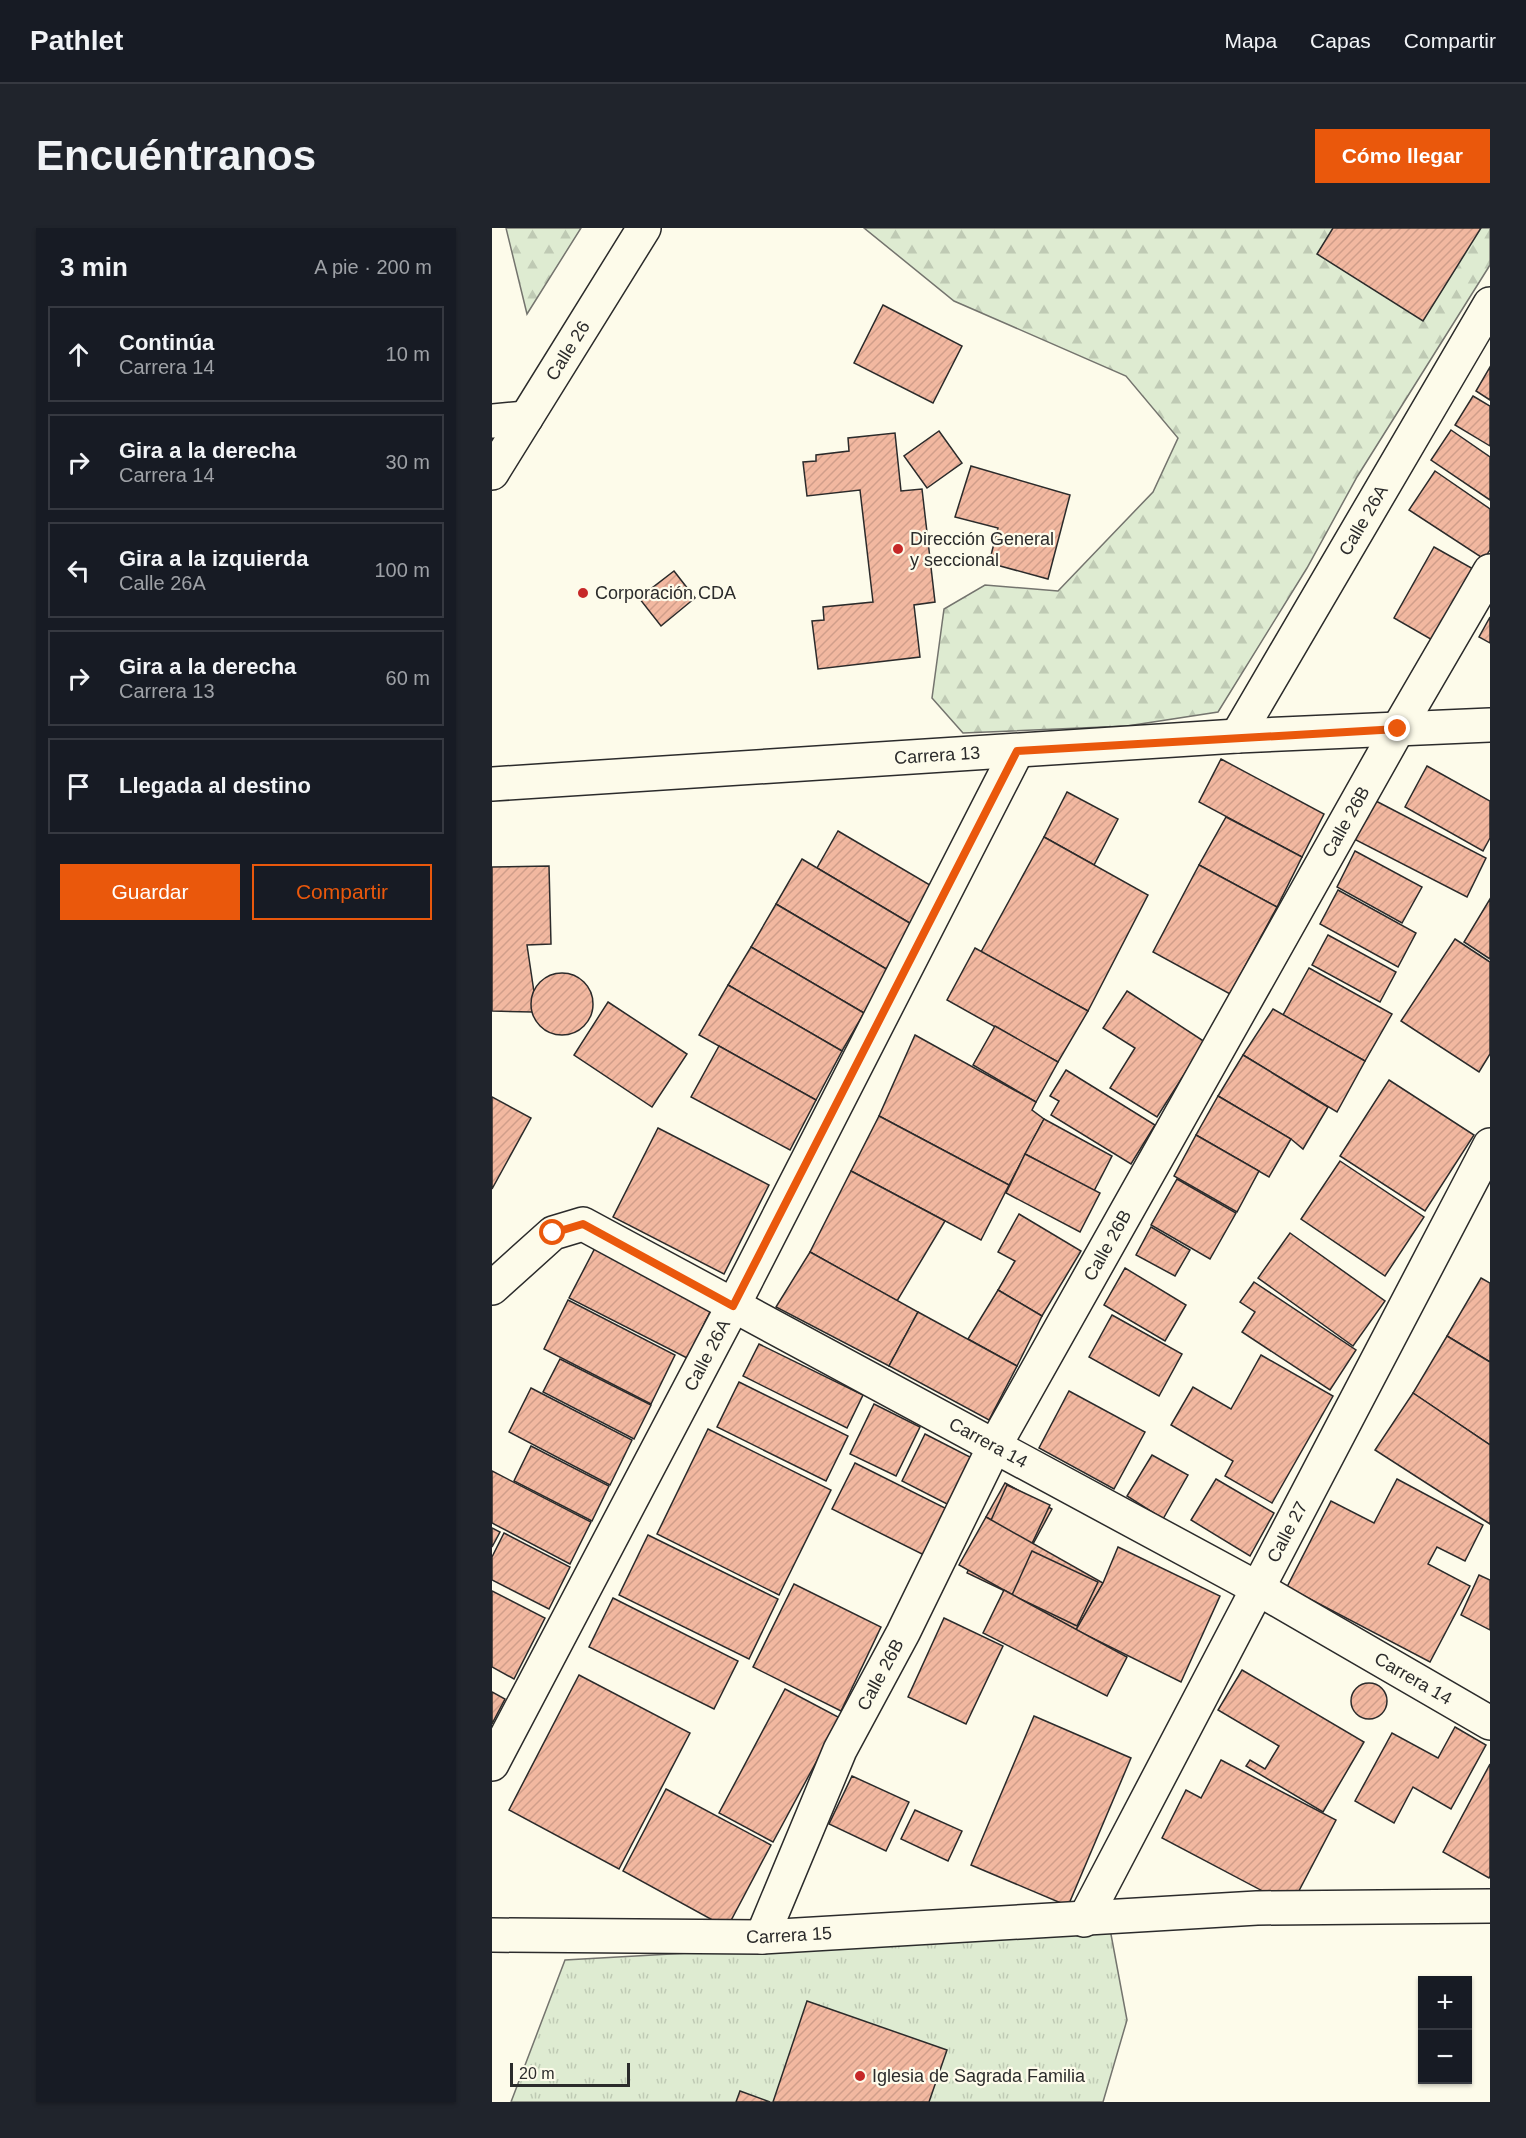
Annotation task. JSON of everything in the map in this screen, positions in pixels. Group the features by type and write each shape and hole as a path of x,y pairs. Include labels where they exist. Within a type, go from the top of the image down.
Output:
{"street":[{"name":"Calle 26","path":"492,473 644,228"},
{"name":"Calle 26A","path":"1237,736 1490,304"},
{"path":"492,421 526,418"},
{"name":"Calle 26B","path":"762,1937 840,1750 903,1633 994,1447 1398,729 1490,571"},
{"name":"Carrera 13","path":"492,784 1237,736 1490,725"},
{"name":"Calle 26A","path":"492,1764 733,1306 1017,751"},
{"name":"Calle 27","path":"1084,1920 1490,1145"},
{"name":"Carrera 14","path":"492,1288 553,1233 583,1224 1257,1588 1490,1723"},
{"name":"Carrera 15","path":"492,1935 762,1937 1084,1920 1257,1908 1490,1906"}],"green space":[{"path":"506,228 581,228 527,314"},
{"path":"864,228 1490,228 1490,265 1357,477 1307,568 1218,712 1127,726 963,733 932,698 944,609 985,585 1058,591 1153,492 1178,438 1126,376 954,301"},
{"path":"1110,1929 1127,2020 1103,2102 511,2102 565,1960"}],"building":[{"path":"1333,228 1481,228 1423,321 1317,254"},
{"path":"883,305 962,346 933,403 854,363"},
{"path":"1490,367 1490,400 1476,391"},
{"path":"1473,396 1490,406 1490,446 1455,425"},
{"path":"1451,430 1490,457 1490,500 1431,460"},
{"path":"939,431 962,463 927,488 904,456"},
{"name":"Dirección General y seccional","path":"895,433 901,491 922,489 935,602 914,605 920,657 818,669 812,621 824,620 823,607 873,602 860,490 807,496 803,462 816,461 816,455 849,451 848,438"},
{"path":"971,466 1070,495 1048,579 989,563 998,528 955,517"},
{"path":"1435,471 1490,509 1490,550 1484,559 1409,510"},
{"path":"1434,547 1475,570 1434,641 1394,618"},
{"path":"674,571 695,598 661,626 639,598"},
{"path":"1490,617 1490,643 1479,637"},
{"path":"1221,759 1324,814 1302,857 1199,802"},
{"path":"1427,766 1490,801 1490,838 1483,851 1405,807"},
{"path":"1067,792 1118,819 1094,865 1044,837"},
{"path":"1374,800 1486,858 1467,897 1354,839"},
{"path":"1226,817 1302,857 1277,907 1199,865"},
{"path":"838,831 935,888 913,925 817,868"},
{"path":"1044,837 1148,895 1088,1011 981,952"},
{"path":"1355,851 1422,887 1402,923 1337,887"},
{"path":"802,859 913,925 888,970 776,904"},
{"path":"1199,865 1277,907 1230,994 1153,952"},
{"path":"549,866 551,944 527,945 534,992 532,1012 492,1011 492,867"},
{"path":"1338,890 1416,933 1398,967 1320,924"},
{"path":"1490,899 1490,959 1464,942"},
{"path":"776,904 888,970 864,1013 751,947"},
{"path":"1328,935 1396,972 1380,1002 1312,965"},
{"path":"1455,939 1490,962 1490,1054 1479,1072 1401,1021"},
{"path":"751,947 864,1013 842,1051 728,985"},
{"path":"975,948 1088,1011 1058,1062 947,1000"},
{"path":"1309,968 1392,1014 1365,1061 1283,1015"},
{"path":"556,973 568,973 584,982 591,992 593,1004 591,1016 584,1026 568,1035 556,1035 545,1030 536,1021 531,1010 531,998 536,987 545,978"},
{"path":"728,985 842,1051 816,1100 699,1035"},
{"path":"1127,991 1205,1042 1157,1117 1110,1088 1135,1048 1103,1028"},
{"path":"608,1002 687,1054 652,1107 574,1055"},
{"path":"1273,1009 1365,1061 1337,1112 1243,1055"},
{"path":"995,1026 1058,1062 1036,1102 973,1065"},
{"path":"915,1035 1036,1102 1032,1110 1044,1119 1009,1185 879,1116"},
{"path":"719,1046 816,1100 790,1150 691,1097"},
{"path":"1243,1055 1328,1107 1303,1149 1291,1139 1218,1096"},
{"path":"1066,1070 1155,1125 1131,1164 1051,1115 1059,1101 1050,1096"},
{"path":"1389,1080 1474,1135 1425,1211 1340,1156"},
{"path":"1218,1096 1291,1139 1269,1177 1196,1135"},
{"path":"492,1097 531,1118 492,1189"},
{"path":"879,1116 1009,1185 981,1240 851,1171"},
{"path":"1044,1119 1112,1156 1094,1191 1025,1154"},
{"path":"658,1128 769,1185 724,1274 613,1217"},
{"path":"1196,1135 1259,1171 1237,1212 1174,1176"},
{"path":"1025,1154 1100,1193 1080,1232 1006,1193"},
{"path":"1340,1161 1424,1217 1385,1276 1301,1219"},
{"path":"851,1171 945,1221 897,1301 810,1252"},
{"path":"1177,1179 1236,1213 1210,1259 1151,1225"},
{"path":"1019,1214 1081,1251 1042,1316 998,1290 1015,1261 998,1252"},
{"path":"1151,1227 1190,1250 1175,1276 1136,1255"},
{"path":"1290,1233 1385,1301 1353,1346 1258,1278"},
{"path":"595,1248 712,1308 687,1358 569,1298"},
{"path":"810,1252 918,1312 889,1366 776,1307"},
{"path":"1125,1268 1186,1305 1165,1341 1104,1305"},
{"path":"1481,1278 1490,1283 1490,1362 1447,1336"},
{"path":"1254,1282 1356,1350 1330,1390 1242,1332 1255,1312 1240,1302"},
{"path":"998,1290 1042,1316 1017,1366 968,1339"},
{"path":"568,1300 675,1355 651,1404 544,1349"},
{"path":"918,1312 1017,1366 989,1420 889,1366"},
{"path":"1112,1315 1182,1354 1159,1396 1089,1357"},
{"path":"1447,1336 1490,1362 1490,1445 1413,1393"},
{"path":"759,1344 863,1395 847,1428 743,1376"},
{"path":"1261,1355 1333,1396 1272,1503 1225,1476 1233,1461 1171,1425 1193,1387 1231,1409"},
{"path":"560,1359 651,1405 634,1439 543,1392"},
{"path":"739,1382 848,1436 826,1481 717,1427"},
{"path":"531,1388 632,1440 610,1485 509,1432"},
{"path":"1069,1391 1145,1432 1114,1489 1039,1448"},
{"path":"1413,1393 1490,1445 1490,1524 1375,1450"},
{"path":"874,1404 920,1427 896,1476 850,1454"},
{"path":"708,1429 831,1490 779,1595 657,1534"},
{"path":"925,1434 972,1458 949,1505 902,1481"},
{"path":"531,1446 609,1486 592,1521 514,1481"},
{"path":"1152,1455 1188,1475 1163,1519 1127,1496"},
{"path":"855,1463 949,1510 926,1556 832,1509"},
{"path":"492,1471 591,1522 570,1564 492,1523"},
{"path":"1216,1479 1274,1513 1250,1556 1191,1520"},
{"path":"1397,1479 1483,1525 1465,1561 1437,1547 1428,1564 1470,1586 1430,1662 1287,1587 1331,1501 1374,1523"},
{"path":"1005,1483 1052,1509 1033,1544 986,1517"},
{"path":"1007,1485 1050,1505 1009,1593 967,1573"},
{"path":"986,1517 1103,1583 1076,1630 959,1565"},
{"path":"492,1528 500,1532 492,1547"},
{"path":"504,1533 570,1567 549,1609 492,1580 492,1557"},
{"path":"648,1535 778,1599 749,1659 619,1595"},
{"path":"1118,1547 1220,1596 1181,1682 1076,1630 1103,1583"},
{"path":"1032,1551 1098,1582 1077,1626 1012,1595"},
{"path":"1479,1575 1490,1580 1490,1630 1461,1615"},
{"path":"794,1584 881,1627 841,1711 753,1667"},
{"path":"1004,1590 1127,1657 1107,1696 983,1633"},
{"path":"492,1591 545,1618 514,1679 492,1667"},
{"path":"613,1598 738,1661 714,1709 589,1647"},
{"path":"944,1618 1003,1646 966,1724 908,1697"},
{"path":"1242,1670 1364,1742 1323,1812 1246,1766 1250,1760 1265,1769 1279,1746 1218,1710"},
{"path":"579,1675 690,1733 619,1869 509,1810"},
{"path":"1369,1683 1382,1688 1387,1701 1382,1714 1369,1719 1356,1714 1351,1701 1356,1688"},
{"path":"785,1689 840,1718 773,1842 719,1813"},
{"path":"492,1692 505,1699 492,1724"},
{"path":"1034,1716 1131,1758 1068,1906 971,1865"},
{"path":"1455,1727 1486,1745 1451,1809 1413,1787 1394,1823 1355,1801 1392,1733 1438,1758"},
{"path":"1221,1760 1336,1820 1291,1906 1162,1838 1186,1790 1201,1798"},
{"path":"1490,1764 1490,1876 1489,1878 1443,1852"},
{"path":"852,1776 909,1802 886,1851 829,1824"},
{"path":"666,1789 771,1845 727,1928 623,1871"},
{"path":"915,1810 962,1831 948,1861 901,1839"},
{"name":"Iglesia de Sagrada Familia","path":"807,2001 947,2050 929,2102 773,2102"},
{"path":"740,2091 770,2102 736,2102"}],"place":[{"name":"Dirección General y seccional","path":"898,549"},
{"name":"Corporación CDA","path":"583,593"},
{"name":"Iglesia de Sagrada Familia","path":"860,2076"}],"route":[{"path":"553,1233 583,1224 733,1306 1017,751 1237,736 1398,729"}]}
